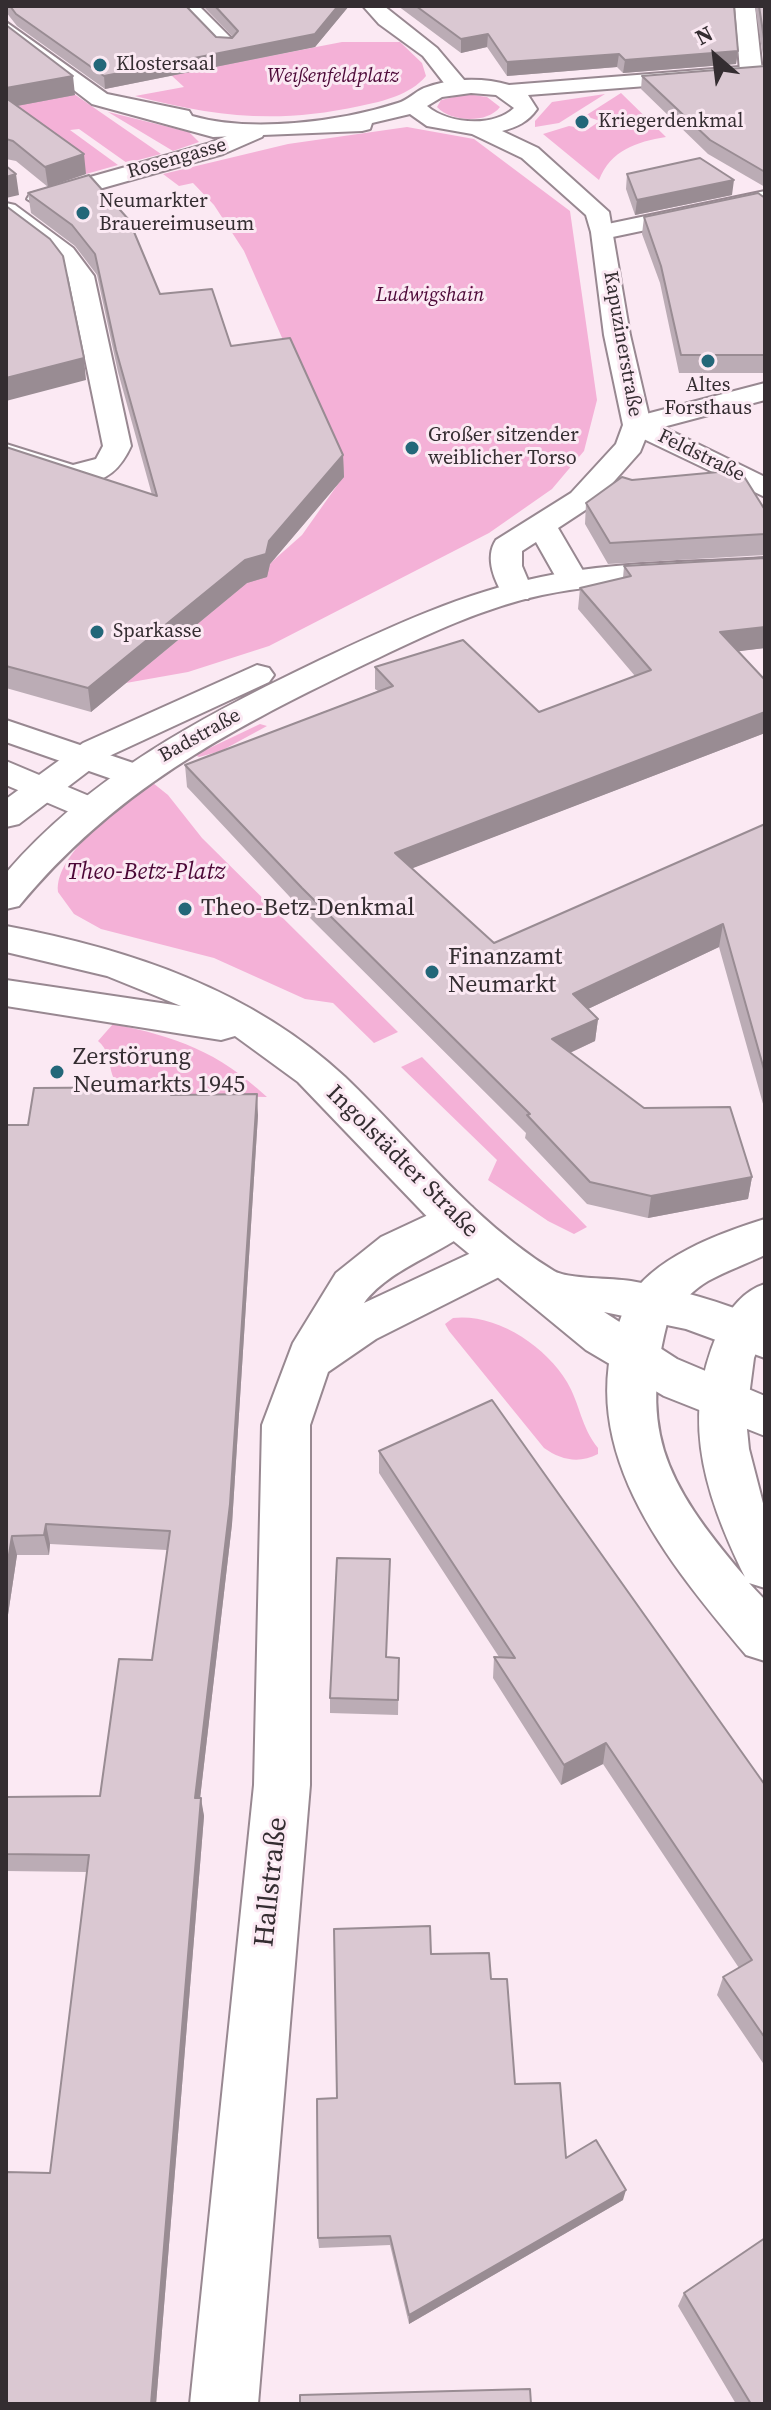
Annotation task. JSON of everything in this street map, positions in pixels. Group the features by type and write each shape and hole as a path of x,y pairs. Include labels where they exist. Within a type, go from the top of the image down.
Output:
{"street":[{"path":"188,6 226,44"},
{"path":"373,6 386,20 430,52 459,87"},
{"path":"419,110 429,94 459,87 514,96 591,85 758,72 745,6"},
{"path":"6,28 96,96 213,131 254,132 335,125 419,110 444,123 476,127 507,122 524,112 514,96"},
{"name":"Kapuzinerstraße","path":"507,122 530,140 530,153"},
{"name":"Kapuzinerstraße","path":"476,127 507,145 530,153 597,212 603,232 617,335 637,425 630,446 604,478 574,505 507,547 506,566 517,592"},
{"name":"Rosengasse","path":"6,209 33,190 215,149 254,132"},
{"path":"603,232 765,198"},
{"path":"6,209 64,253 81,276 117,446 108,465 87,474 65,473 6,453"},
{"path":"637,425 765,391"},
{"name":"Feldstraße","path":"637,425 765,488"},
{"path":"542,526 573,581"},
{"name":"Badstraße","path":"6,816 84,756 283,663 333,645 427,622 517,592 573,581 765,567"},
{"name":"Badstraße","path":"6,897 57,838 132,775 256,705 427,622"},
{"path":"6,730 132,775"},
{"path":"6,772 88,809"},
{"name":"Ingolstädter Straße","path":"6,939 117,964 173,987 293,1056 320,1079 456,1219 499,1257 549,1291 633,1359 743,1408"},
{"name":"Ingolstädter Straße","path":"6,993 255,1032"},
{"name":"Hallstraße","path":"224,2404 282,1785 286,1425 293,1397 308,1362 354,1282 373,1265 456,1219"},
{"path":"765,1236 690,1270 650,1302 633,1359 629,1416 642,1466 709,1570 765,1638"},
{"path":"308,1362 360,1326 499,1257"},
{"path":"549,1291 594,1292 757,1324"},
{"path":"757,1324 730,1353 743,1408 725,1462 740,1509 765,1566"}],"green space":[{"name":"Weißenfeldplatz","path":"342,42 400,42 422,63 426,76 404,93 387,99 301,115 220,113 135,96 184,87 171,75"},
{"path":"6,47 161,154 127,163 79,129 70,130 118,165 86,174 6,120"},
{"path":"621,93 666,137 626,149 610,161 599,180 543,134 569,126 588,129 600,121 585,116"},
{"path":"467,94 487,97 500,107 487,116 469,119 451,116 437,107 441,100"},
{"path":"605,94 559,123 535,127 535,121 552,102"},
{"path":"108,112 189,132 199,142 173,151"},
{"name":"Ludwigshain","path":"407,127 474,139 570,211 597,400 584,451 552,489 489,533 269,646 188,672 126,683 250,580 267,575 266,567 302,535 343,477 244,251 214,205 193,183 179,186 163,174 288,144"},
{"path":"260,724 267,726 221,751 199,757 195,755"},
{"name":"Theo-Betz-Platz","path":"153,783 168,795 202,838 398,1032 374,1043 333,1003 305,999 214,958 101,929 74,914 58,892 67,861 94,830"},
{"path":"113,1024 157,1034 195,1048 231,1068 267,1097 128,1094 115,1081 107,1054 98,1041"},
{"path":"422,1057 587,1227 574,1234 548,1221 488,1180 497,1160 401,1067"},
{"path":"453,1318 469,1318 502,1326 518,1334 546,1356 567,1382 598,1454 584,1459 570,1459 544,1448 449,1331 445,1324"}],"building":[{"path":"10,6 186,6 216,37 232,38 238,31 215,6 338,6 315,34 104,76 16,14"},
{"path":"416,6 734,6 738,51 625,60 619,54 507,62 488,34 461,39"},
{"path":"759,6 765,6 765,45"},
{"path":"6,25 73,76 6,88"},
{"path":"765,66 765,172 710,140 642,76"},
{"path":"6,98 84,154 45,167 13,141 6,139"},
{"path":"700,158 734,180 637,200 627,174"},
{"path":"6,166 16,174 6,177"},
{"path":"89,175 129,220 160,294 212,289 231,346 290,338 343,455 269,541 266,554 245,560 88,688 6,666 6,447 157,496 116,350 95,254 72,225 28,193"},
{"path":"758,193 765,198 765,355 681,355 661,266 644,217"},
{"path":"6,206 50,239 63,256 84,358 6,378"},
{"path":"740,470 765,510 765,534 610,543 586,503 622,477 632,480"},
{"path":"765,558 765,627 720,632 765,680 765,712 395,853 494,943 765,824 765,1073 723,924 573,994 598,1019 552,1039 644,1108 730,1107 752,1177 651,1196 590,1182 527,1115 530,1114 302,888 185,765 393,686 375,667 463,640 539,712 651,670 580,588 631,576 624,566"},
{"path":"173,1087 171,1095 257,1094 230,1504 195,1798 201,1798 151,2404 6,2404 6,2172 50,2173 89,1855 6,1854 6,1797 100,1796 119,1659 152,1660 170,1531 46,1524 44,1535 12,1536 6,1573 6,1125 28,1125 34,1088"},
{"path":"492,1400 765,1785 765,2038 723,1977 752,1960 606,1743 564,1765 494,1657 515,1658 379,1451"},
{"path":"337,1558 390,1559 386,1657 399,1658 398,1700 330,1698"},
{"path":"430,1926 431,1954 489,1953 491,1979 507,1979 515,2084 560,2083 566,2158 596,2140 626,2190 409,2315 390,2236 318,2238 317,2099 337,2098 334,1929"},
{"path":"765,2238 765,2404 751,2404 684,2293"},
{"path":"530,2389 531,2404 300,2404 300,2395"}],"place":[{"name":"Klostersaal","path":"100,65"},
{"name":"Kriegerdenkmal","path":"582,122"},
{"name":"Neumarkter Brauereimuseum","path":"83,213"},
{"name":"Altes Forsthaus","path":"708,361"},
{"name":"Großer sitzender weiblicher Torso","path":"412,448"},
{"name":"Sparkasse","path":"97,632"},
{"name":"Theo-Betz-Denkmal","path":"185,909"},
{"name":"Finanzamt Neumarkt","path":"432,972"},
{"name":"Zerstörung Neumarkts 1945","path":"57,1072"}]}
